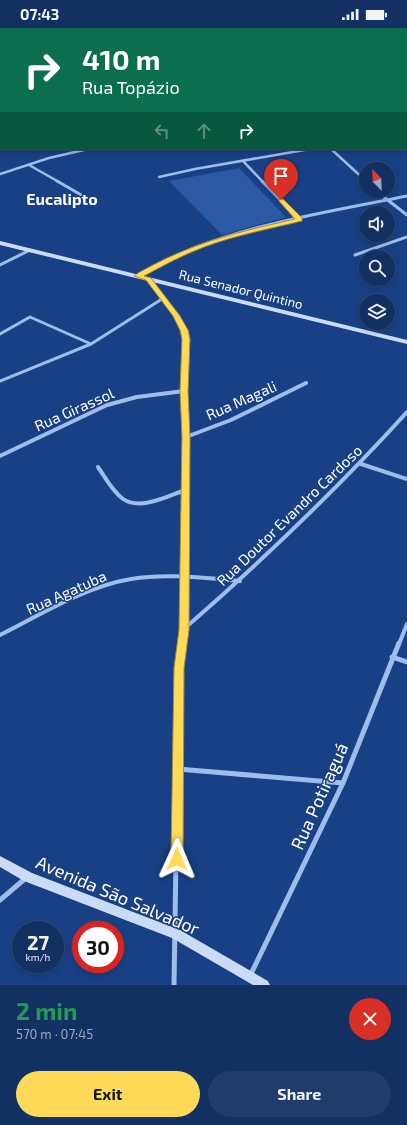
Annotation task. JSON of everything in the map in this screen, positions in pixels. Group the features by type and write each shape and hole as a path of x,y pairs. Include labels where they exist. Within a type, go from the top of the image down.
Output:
{"street":[{"path":"0,174 84,150"},
{"path":"159,177 304,150"},
{"path":"332,150 359,175"},
{"path":"243,161 300,220"},
{"path":"29,165 90,200"},
{"path":"138,276 170,259 203,245 253,230 407,196"},
{"path":"386,200 407,215"},
{"path":"355,256 407,237"},
{"name":"Rua Senador Quintino","path":"1,243 407,342"},
{"path":"0,265 30,250"},
{"path":"148,279 176,316 184,330 186,339 184,391 186,437 185,577 184,630 179,668 174,985"},
{"path":"0,381 91,344 162,299"},
{"path":"0,334 30,317 91,344"},
{"name":"Rua Magali","path":"186,437 232,420 306,383"},
{"name":"Rua Girassol","path":"0,456 107,405 121,400 184,391"},
{"name":"Rua Doutor Evandro Cardoso","path":"184,630 240,581 361,464 407,412"},
{"path":"361,464 407,479"},
{"path":"98,467 118,494 129,503 141,504 185,490"},
{"name":"Rua Agatuba","path":"0,635 86,593 130,579 156,576 240,581"},
{"name":"Rua Potiraguá","path":"250,976 343,783 392,657 407,624"},
{"path":"392,657 407,662"},
{"path":"178,769 343,783"},
{"name":"Avenida São Salvador","path":"0,861 28,877 176,934 264,985"},
{"path":"0,900 28,877"}],"shaded area":[{"path":"239,168 286,217 222,235 169,181"}],"district":[{"name":"Eucalipto","path":"62,198"}],"route":[{"path":"177,859 179,668 184,630 185,577 186,437 184,391 186,339 184,330 176,316 148,279 138,276 170,259 203,245 253,230 300,220 281,200"}]}
